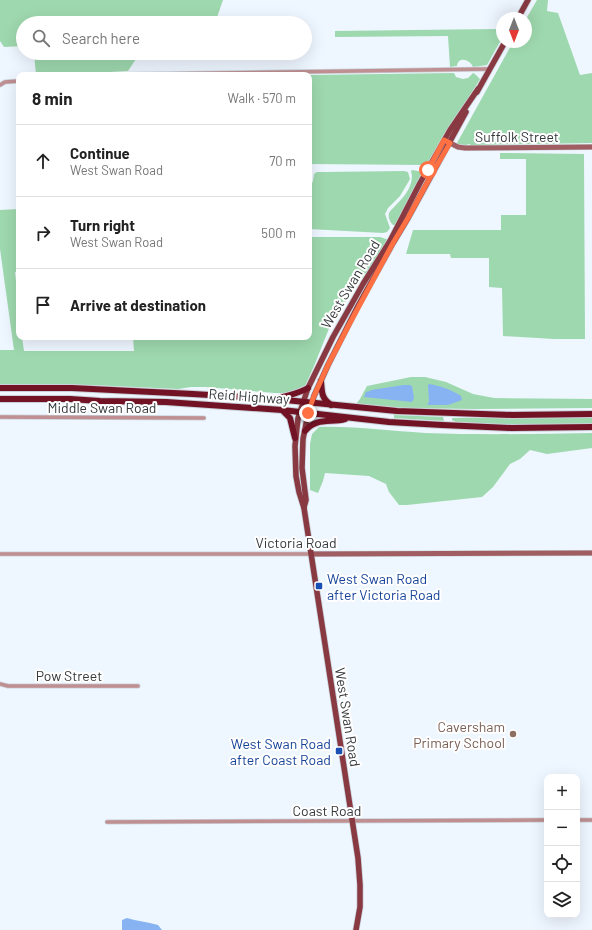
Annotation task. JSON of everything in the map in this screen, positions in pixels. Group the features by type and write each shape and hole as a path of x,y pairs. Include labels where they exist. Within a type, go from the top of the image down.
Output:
{"highway":[{"path":"321,381 323,396 331,405"},
{"name":"Reid Highway","path":"0,388 72,388 193,394 275,399 397,411 504,415 592,414"},
{"path":"275,399 300,393 308,388"},
{"name":"Reid Highway","path":"0,399 70,399 166,402 282,410 389,422 442,425 511,428 592,427"},
{"path":"282,410 290,418 295,438"},
{"path":"305,431 308,426 316,422 330,420 339,421 349,418"}],"main road":[{"path":"521,12 528,0"},
{"name":"West Swan Road","path":"356,930 360,907 358,858 304,508 296,476 294,455 295,438 300,412 308,388 333,337 363,284 390,241 420,183 447,142 501,48"},
{"name":"West Swan Road","path":"304,508 306,500 302,456 308,413 328,365 358,306 433,172 447,142"}],"street":[{"path":"290,72 489,69"},
{"path":"0,85 5,82 16,81"},
{"name":"Suffolk Street","path":"447,142 458,147 471,148 592,147"},
{"name":"Middle Swan Road","path":"0,417 204,418"},
{"name":"Victoria Road","path":"0,554 592,553"},
{"name":"Pow Street","path":"0,684 8,686 138,686"},
{"name":"Coast Road","path":"107,822 544,820"},
{"path":"580,820 592,820"}],"green space":[{"path":"0,0 223,0 217,16 16,16 16,46 4,47 0,41"},
{"path":"537,0 548,0 547,11 558,13 580,75 592,73 592,143 458,144 457,143 510,48 532,48 532,12 530,12"},
{"path":"495,29 496,48 487,65 473,67 469,62 462,60 457,66 450,67 448,36 335,37 335,31"},
{"path":"35,60 135,60 128,71 36,72"},
{"path":"454,73 456,77 463,79 468,78 473,73 480,79 427,165 312,164 312,75"},
{"path":"500,153 584,154 585,339 503,336 502,288 489,287 489,258 451,258 450,254 406,254 413,230 501,230 501,215 526,215 526,159 500,159"},
{"path":"412,170 424,172 412,191 397,224 393,225 389,217 389,213 408,190"},
{"path":"404,171 408,172 410,179 400,196 388,208 385,214 390,228 387,232 312,229 312,183 314,174 317,172"},
{"path":"16,209 16,340 22,340 24,351 134,351 133,340 312,340 312,237 380,237 389,240 332,321 314,366 305,386 302,389 288,393 275,393 205,387 178,389 91,385 0,384 0,350 14,350 0,249 0,210"},
{"path":"411,377 425,377 446,382 473,394 494,398 592,399 592,408 404,408 356,404 367,386"},
{"path":"394,415 443,417 444,421 394,418"},
{"path":"592,417 592,424 479,424 458,423 452,420 452,418"},
{"path":"319,427 346,427 446,434 592,433 592,448 547,454 530,450 520,459 510,464 493,487 482,497 399,505 389,492 386,484 369,476 325,473 318,493 310,490 310,444 312,434"}],"water":[{"path":"429,384 454,392 461,396 462,400 448,405 429,405 427,404 429,402"},
{"path":"404,385 412,386 414,398 412,402 364,397 366,392 371,390"},
{"path":"127,918 158,925 162,930 122,930 122,920"}],"place":[{"name":"West Swan Road after Victoria Road","path":"319,586"},
{"name":"Caversham Primary School","path":"513,734"},
{"name":"West Swan Road after Coast Road","path":"339,751"}],"route":[{"path":"308,413 328,365 351,321 393,243 450,143 444,140 428,170"}]}
